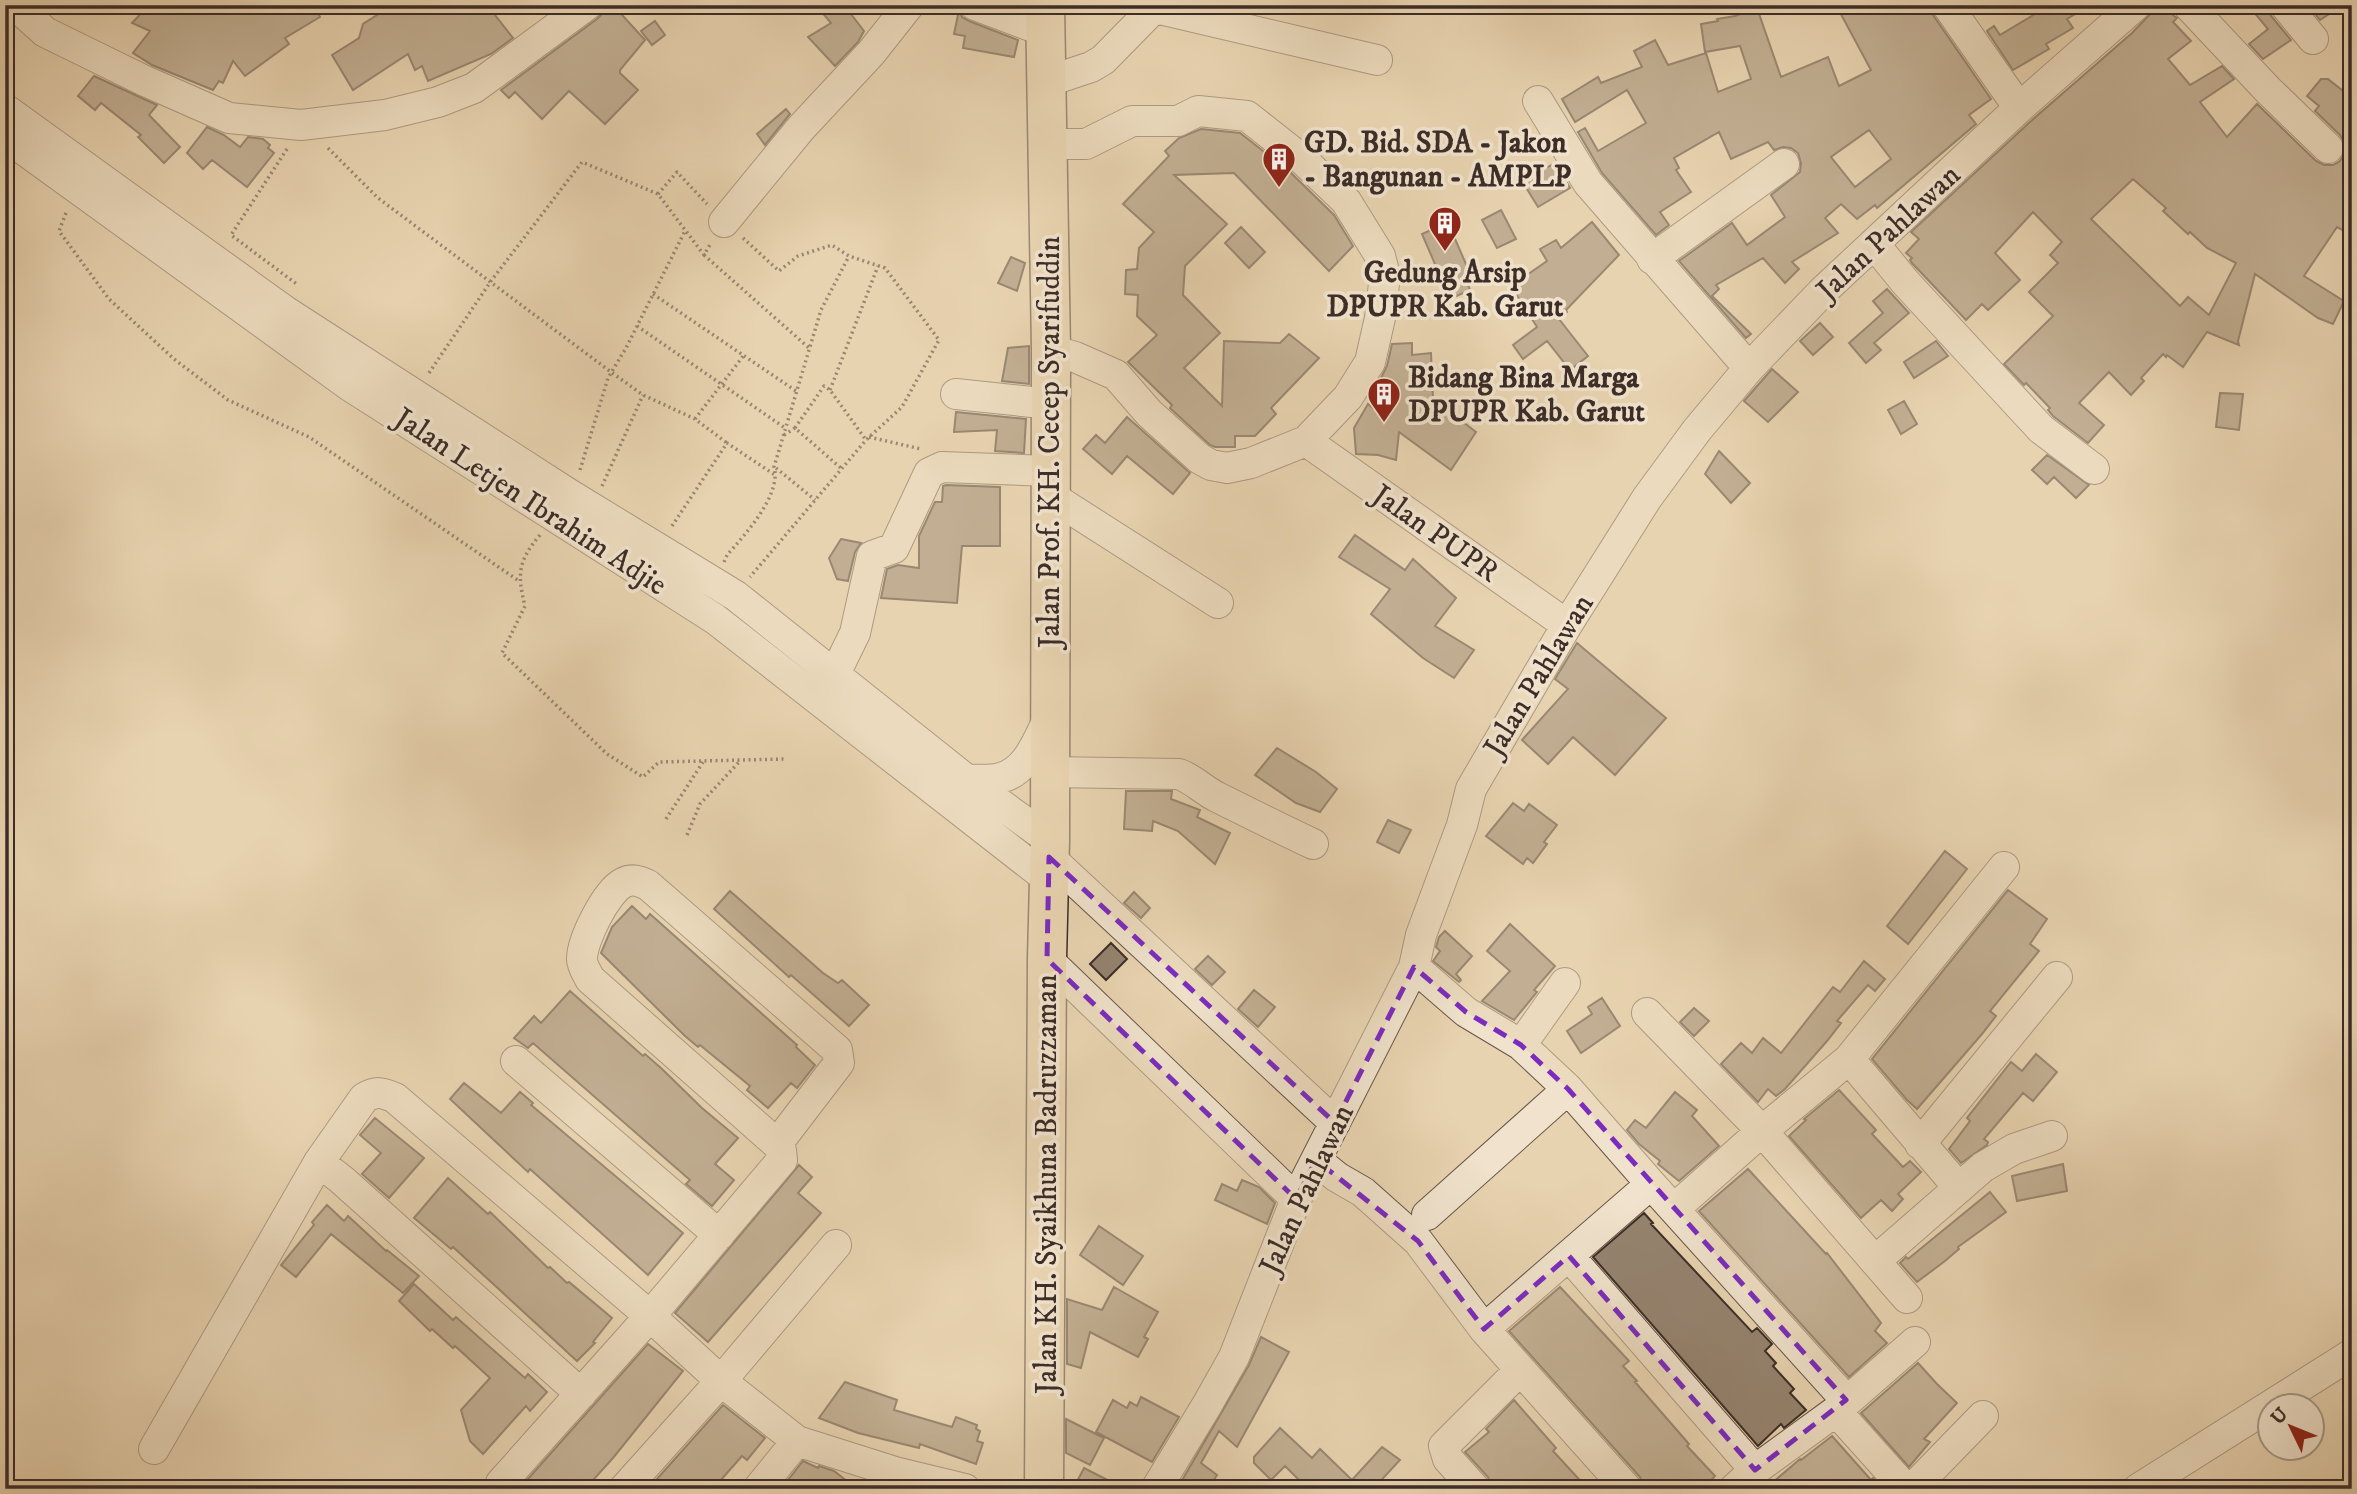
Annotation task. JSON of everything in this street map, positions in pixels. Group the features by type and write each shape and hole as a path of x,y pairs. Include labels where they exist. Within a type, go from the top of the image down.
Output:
{"main road":[{"name":"Jalan Prof. KH. Cecep Syarifuddin","path":"1045,18 1051,349 1049,859"},
{"name":"Jalan KH. Syaikhuna Badruzzaman","path":"1044,1489 1049,859"}],"street":[{"path":"15,5 45,32 145,80 229,118 276,124 304,124 386,115 438,102 474,88 586,5"},
{"path":"724,222 800,128 871,53 909,5"},
{"path":"975,5 1045,18"},
{"path":"1947,5 2019,108"},
{"name":"Jalan Pahlawan","path":"1156,1489 1234,1357 1296,1199 1414,967 1424,926 1462,825 1471,789 1567,625 1647,498 1697,430 1749,368 1823,291 2019,108 2136,5"},
{"path":"2188,5 2267,89 2328,148"},
{"path":"2285,5 2313,39"},
{"path":"1046,82 1091,67 1103,60 1156,6 1377,60"},
{"path":"1538,101 1588,183 1749,368"},
{"name":"Jalan Letjen Ibrahim Adjie","path":"5,109 285,311 725,589 967,780 1049,859"},
{"path":"1047,144 1086,144 1132,121 1178,121 1198,111 1247,116 1304,161 1346,201 1380,256 1385,275 1380,318 1370,362 1348,397 1306,441 1251,463 1227,468 1211,465 1200,459 1149,413 1116,375 1051,349"},
{"name":"Jalan Letjen Ibrahim Adjie","path":"5,136 350,386 715,619 1049,859"},
{"path":"1652,259 1784,164"},
{"path":"1875,245 1906,283 2041,429 2094,469"},
{"path":"956,394 1051,404"},
{"name":"Jalan PUPR","path":"1306,441 1567,625"},
{"path":"835,674 855,633 872,556 894,548 929,473 942,467 1050,483 1218,603"},
{"path":"967,780 1002,778 1019,768 1032,752 1049,716"},
{"path":"1049,772 1179,774 1190,778 1200,788 1313,844"},
{"path":"1049,859 1335,1123"},
{"path":"1674,1209 1849,1059 2004,867"},
{"path":"501,1489 501,1483 650,1316 779,1166 783,1156 777,1144 590,979 582,961 586,941 593,923 620,884 637,880 649,885 835,1046 839,1063 777,1144"},
{"path":"1047,959 1296,1199"},
{"path":"1414,967 1466,1012 1521,1045 1568,1089 1841,1405 1918,1486 1983,1416"},
{"path":"1920,1144 2057,977"},
{"path":"1521,1045 1565,983"},
{"path":"1647,1013 1762,1132 1907,1298"},
{"path":"1849,1059 1959,1188"},
{"path":"516,1061 719,1235"},
{"path":"1427,1215 1568,1089"},
{"path":"154,1449 319,1162 364,1098 372,1093 382,1092 395,1098 650,1316 721,1381 797,1441 890,1480 965,1489"},
{"path":"1875,1261 1983,1167 2014,1149 2052,1136"},
{"path":"1316,1160 1363,1192 1418,1241 1484,1329 1627,1489"},
{"path":"319,1162 581,1394"},
{"path":"1484,1329 1651,1184"},
{"path":"624,1489 721,1381 836,1245"},
{"path":"1569,1256 1744,1480 1841,1405 1915,1342"},
{"path":"2138,1489 2352,1354"},
{"path":"1475,1489 1448,1459 1444,1446 1520,1370"},
{"path":"758,1489 797,1441"}],"path":[{"path":"298,285 230,235 304,124 377,198 611,372 643,394 695,419 777,476"},
{"path":"424,380 491,281 582,162 658,194 704,255 809,348"},
{"path":"658,194 677,173 724,222 779,271 798,256 832,245 849,256 885,268 939,340 902,407 866,440 815,500 725,589"},
{"path":"76,187 59,232 109,299 174,359 228,400 309,437 519,581"},
{"path":"704,255 724,222"},
{"path":"581,500 577,479 611,372 685,231"},
{"path":"725,589 727,555 760,517 777,476 774,467 782,436 821,310 849,256"},
{"path":"830,390 877,266"},
{"path":"653,294 796,391"},
{"path":"637,326 785,429"},
{"path":"695,419 744,355"},
{"path":"782,436 795,428 824,386 830,390 866,440"},
{"path":"581,500 643,394"},
{"path":"795,428 842,469"},
{"path":"658,548 727,443"},
{"path":"774,467 815,500"},
{"path":"538,538 526,553 519,581 525,606 502,653 607,754 643,777 659,762 785,759"},
{"path":"687,835 700,804 741,760"},
{"path":"666,819 704,761"}],"highlighted area":[{"path":"1049,857 1335,1123 1414,967 1466,1012 1521,1045 1568,1089 1846,1400 1755,1470 1569,1256 1484,1329 1418,1241 1316,1160 1296,1199 1047,959"}],"building":[{"path":"149,5 313,5 320,17 285,38 289,44 245,76 233,61 223,83 219,81 213,90 152,65 133,53 150,31 132,23"},
{"path":"393,5 482,5 488,12 491,10 513,38 491,54 428,81 422,66 415,70 408,54 353,90 332,55 359,38 363,24"},
{"path":"604,5 613,5 645,40 620,70 638,90 605,124 569,91 542,119 515,92 509,98 501,90 597,19 603,13"},
{"path":"816,5 844,5 864,31 858,42 835,66 808,37 831,23"},
{"path":"1836,5 1930,5 1933,15 1991,99 1969,115 1976,124 1877,208 1875,205 1857,219 1841,204 1825,218 1838,233 1792,262 1799,269 1785,283 1763,258 1716,285 1719,289 1712,296 1751,334 1746,338 1679,261 1732,223 1747,245 1785,217 1771,195 1800,172 1798,153 1783,147 1774,150 1768,142 1731,159 1719,132 1674,158 1679,168 1676,170 1691,192 1660,212 1669,225 1656,235 1602,173 1578,132 1585,128 1598,151 1646,123 1627,90 1575,122 1562,99 1598,77 1601,83 1642,67 1634,51 1655,40 1668,65 1706,53 1718,92 1751,79 1740,46 1705,52 1701,24 1757,8 1781,77 1828,57 1839,86 1871,70","holes":["1869,130 1891,159 1855,187 1831,157"]},
{"path":"2030,5 2090,5 2067,19 2073,28 2046,44 2049,49 2013,70 1987,31 1994,26 2000,35 2035,14"},
{"path":"2159,5 2163,5 2177,18 2173,22 2191,41 2168,59 2190,85 2222,66 2234,79 2200,102 2227,137 2257,104 2316,161 2333,165 2340,161 2345,153 2345,143 2315,111 2319,106 2307,96 2321,79 2328,79 2352,98 2352,235 2337,227 2304,276 2344,301 2333,324 2318,318 2255,274 2239,345 2207,332 2183,367 2163,354 2141,378 2144,381 2131,395 2109,372 2079,403 2104,425 2088,443 2053,416 2048,410 2050,408 2004,364 2053,316 2029,292 2058,263 2050,255 2062,242 2033,212 1995,253 2020,280 1988,310 1982,304 1966,320 1912,263 1912,258 1906,253 1919,239 1911,232 2031,121 2132,33","holes":["2133,179 2166,208 2163,211 2188,234 2190,232 2207,248 2236,263 2209,315 2188,297 2180,306 2091,219"]},
{"path":"2248,5 2268,5 2271,16 2291,40 2263,59 2249,44 2268,29"},
{"path":"2308,5 2343,5 2320,20"},
{"path":"959,10 962,17 969,21 1018,40 1014,57 963,48 965,36 954,34"},
{"path":"655,21 665,35 652,45 641,31"},
{"path":"94,76 157,105 149,115 180,147 164,163 138,137 141,135 101,103 95,110 78,96"},
{"path":"786,109 790,114 765,145 757,134"},
{"path":"207,127 240,147 248,137 263,139 270,145 268,148 274,153 247,187 212,160 203,169 187,153"},
{"path":"1201,129 1240,133 1291,173 1334,215 1353,246 1329,271 1234,173 1174,175 1227,224 1185,266 1183,295 1220,333 1184,368 1222,406 1224,341 1280,343 1289,334 1319,358 1271,408 1276,414 1255,436 1235,436 1235,447 1210,445 1170,408 1172,405 1128,362 1157,335 1137,316 1138,295 1125,294 1126,270 1137,269 1139,248 1154,232 1123,204 1169,156 1165,151 1179,138"},
{"path":"1555,163 1570,188 1538,207 1522,181"},
{"path":"1501,210 1516,239 1497,248 1482,220"},
{"path":"1592,222 1619,255 1559,319 1588,356 1570,370 1547,341 1523,359 1513,345 1537,327 1511,286 1547,261 1540,249 1556,240 1561,248"},
{"name":"Gedung Arsip DPUPR Kab. Garut","path":"1442,225 1449,225 1469,271 1464,274 1470,290 1450,299 1422,234"},
{"path":"1241,227 1265,252 1249,268 1225,243"},
{"path":"1011,257 1025,263 1017,291 998,283"},
{"path":"1887,289 1909,313 1874,343 1881,350 1866,363 1849,343 1883,313 1873,301"},
{"path":"1820,323 1833,337 1813,355 1800,341"},
{"path":"1936,341 1948,356 1914,378 1904,362"},
{"path":"1412,343 1412,355 1431,353 1433,399 1476,432 1451,470 1399,432 1396,460 1378,455 1356,454 1354,428 1368,404 1382,415 1381,378 1392,344"},
{"path":"1029,346 1029,384 1002,381 1008,348"},
{"path":"1772,369 1798,392 1768,422 1744,401"},
{"path":"2220,393 2243,394 2239,430 2216,427"},
{"path":"1904,401 1917,424 1901,434 1888,410"},
{"path":"956,412 1026,419 1024,453 995,451 997,430 954,432"},
{"path":"1127,417 1190,473 1173,494 1127,456 1112,474 1083,449 1096,435 1105,443"},
{"path":"1719,451 1750,483 1731,503 1705,474"},
{"path":"2047,455 2089,485 2076,498 2054,477 2047,484 2032,470"},
{"path":"943,486 1000,487 1000,546 962,546 957,603 881,598 887,569 898,565 919,568 919,536 935,502 942,502"},
{"path":"1355,535 1405,570 1413,559 1456,598 1435,626 1474,650 1454,678 1423,658 1371,614 1390,589 1339,557"},
{"path":"841,539 861,543 855,552 848,581 837,579 829,558"},
{"path":"1577,643 1666,718 1615,775 1573,737 1548,764 1522,740 1568,689 1555,679"},
{"path":"1277,748 1316,772 1337,789 1320,812 1296,803 1255,775"},
{"path":"1126,791 1172,791 1171,799 1200,810 1197,817 1230,833 1215,864 1178,831 1153,821 1152,831 1124,829"},
{"path":"1513,803 1524,811 1529,804 1557,825 1533,863 1527,858 1523,864 1486,836"},
{"path":"1388,820 1411,830 1399,853 1377,842"},
{"path":"1945,851 1967,869 1908,944 1887,926"},
{"path":"2008,890 2047,919 2030,944 2039,951 1990,1011 1996,1016 1917,1109 1872,1059"},
{"path":"730,891 823,973 838,983 842,980 869,1005 849,1026 791,975 789,977 714,909"},
{"path":"1134,892 1150,908 1141,918 1124,903"},
{"path":"632,906 646,919 650,914 797,1045 815,1065 797,1088 791,1083 768,1108 747,1090 750,1086 685,1036 601,953 612,927"},
{"path":"1510,924 1555,966 1534,990 1537,992 1514,1020 1482,1001 1510,971 1487,951"},
{"path":"1445,931 1472,956 1456,974 1461,980 1459,982 1433,961 1440,951 1436,947 1439,937"},
{"path":"1111,943 1127,959 1106,980 1090,964"},
{"path":"1208,956 1225,972 1212,985 1195,969"},
{"path":"1864,961 1885,979 1875,991 1868,985 1837,1021 1841,1023 1827,1041 1785,1089 1776,1096 1768,1089 1758,1102 1721,1064 1741,1043 1752,1053 1763,1038 1781,1053 1833,987 1840,992"},
{"path":"1254,990 1275,1007 1258,1027 1238,1009"},
{"path":"570,991 738,1138 715,1164 734,1180 712,1206 686,1184 690,1180 533,1043 528,1048 514,1038 534,1016 541,1023"},
{"path":"1602,998 1620,1026 1581,1053 1567,1031 1592,1014 1588,1007"},
{"path":"1694,1008 1709,1021 1694,1036 1680,1022"},
{"path":"2036,1054 2057,1072 2033,1101 2023,1093 1984,1139 1988,1142 1987,1145 1961,1163 1949,1149 1970,1121 1967,1118 2011,1062 2022,1071"},
{"path":"464,1083 501,1113 520,1092 533,1103 531,1105 683,1233 648,1275 530,1169 528,1172 450,1099"},
{"path":"1839,1090 1876,1130 1872,1134 1903,1167 1910,1161 1921,1172 1898,1194 1903,1199 1892,1211 1881,1200 1861,1218 1789,1136 1806,1120 1804,1119"},
{"path":"1675,1092 1697,1110 1692,1116 1719,1146 1679,1181 1658,1164 1660,1161 1627,1130 1635,1120 1646,1128"},
{"path":"375,1118 424,1158 389,1198 362,1174 381,1153 360,1135"},
{"path":"2063,1164 2067,1191 2017,1201 2012,1176"},
{"path":"799,1165 812,1177 798,1193 821,1213 708,1342 675,1313"},
{"path":"1748,1169 1827,1253 1881,1323 1875,1331 1887,1343 1849,1377 1699,1211"},
{"path":"448,1178 488,1214 490,1212 548,1268 612,1318 593,1342 595,1343 577,1361 453,1247 451,1249 414,1218"},
{"path":"1242,1180 1259,1187 1275,1203 1267,1224 1215,1200 1222,1184 1237,1191"},
{"path":"1990,1192 2006,1212 1958,1247 1945,1261 1917,1282 1900,1263"},
{"path":"327,1205 344,1221 348,1216 386,1251 419,1276 403,1293 331,1234 296,1277 281,1265"},
{"path":"1644,1213 1653,1223 1651,1224 1752,1332 1757,1328 1772,1344 1765,1351 1776,1363 1773,1366 1794,1389 1790,1393 1806,1410 1784,1428 1781,1424 1758,1446 1593,1257"},
{"path":"1099,1226 1143,1256 1123,1285 1080,1255"},
{"path":"414,1284 453,1320 456,1317 525,1378 528,1374 547,1392 530,1411 526,1406 483,1454 470,1441 461,1410 490,1378 455,1346 453,1348 432,1329 430,1331 399,1301"},
{"path":"1114,1287 1158,1312 1144,1337 1148,1339 1138,1357 1090,1332 1081,1368 1067,1364 1067,1299 1102,1310"},
{"path":"1560,1287 1629,1361 1623,1366 1689,1444 1687,1446 1715,1476 1702,1489 1644,1489 1640,1477 1509,1331"},
{"path":"1261,1337 1289,1352 1237,1447 1219,1431 1201,1463 1217,1475 1208,1489 1177,1489 1249,1365"},
{"path":"648,1344 683,1371 613,1458 585,1489 519,1489"},
{"path":"1918,1363 1957,1403 1924,1439 1930,1442 1909,1467 1861,1413"},
{"path":"845,1382 897,1400 894,1410 952,1427 956,1417 977,1425 976,1429 980,1431 977,1441 983,1443 976,1464 920,1444 919,1448 858,1433 819,1418"},
{"path":"1141,1397 1179,1417 1152,1462 1096,1432 1113,1400 1127,1408 1130,1402 1137,1406"},
{"path":"1514,1400 1556,1448 1553,1451 1588,1489 1492,1489 1488,1477 1465,1452 1489,1432 1486,1429"},
{"path":"723,1405 765,1438 747,1460 742,1456 713,1489 648,1489"},
{"path":"1066,1419 1104,1438 1090,1465 1066,1453"},
{"path":"1280,1428 1312,1458 1320,1449 1352,1480 1382,1447 1400,1460 1373,1489 1308,1489 1285,1466 1271,1480 1254,1463 1254,1457"},
{"path":"1832,1436 1871,1480 1873,1478 1879,1489 1765,1489 1800,1459"},
{"path":"803,1461 834,1471 857,1489 781,1489"},
{"path":"1084,1468 1125,1489 1073,1489"}],"place":[{"name":"GD. Bid. SDA - Jakon - Bangunan - AMPLP","path":"1279,189"},
{"name":"Gedung Arsip DPUPR Kab. Garut","path":"1445,253"},
{"name":"Bidang Bina Marga DPUPR Kab. Garut","path":"1384,424"}]}
